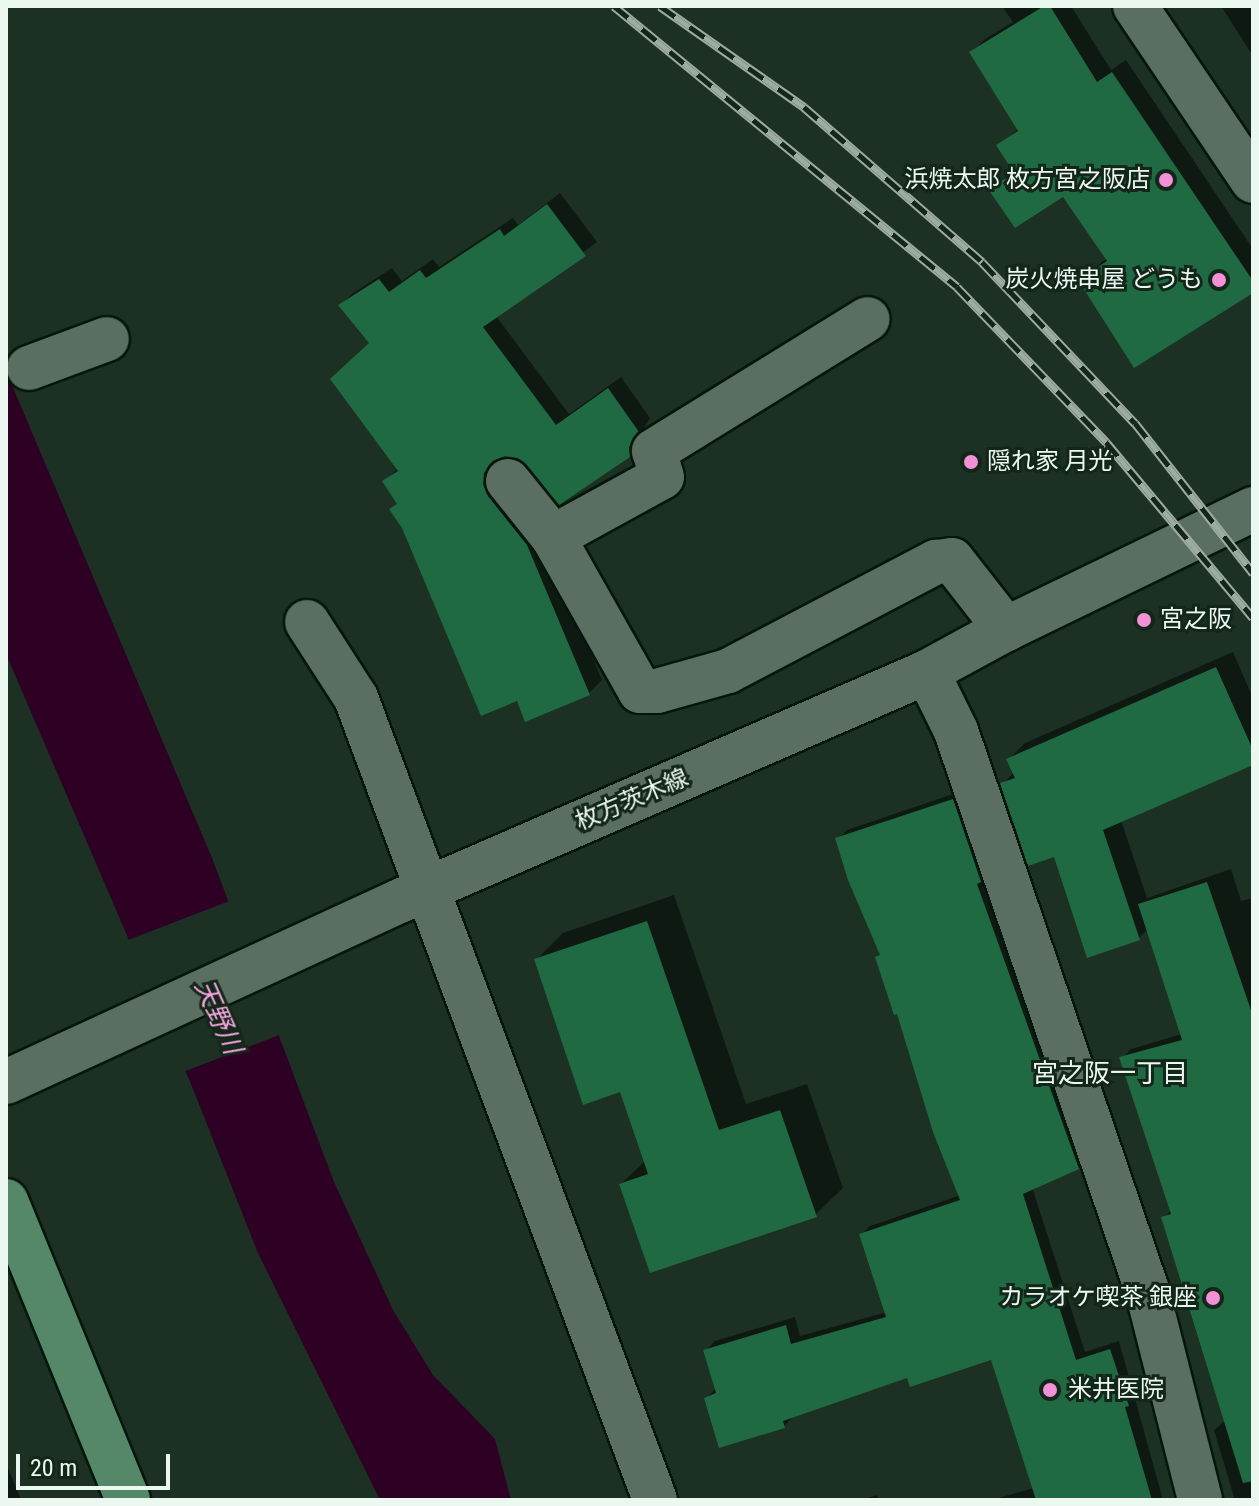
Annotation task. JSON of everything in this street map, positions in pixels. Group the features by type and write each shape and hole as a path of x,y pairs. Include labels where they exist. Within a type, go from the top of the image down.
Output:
{"main road":[{"path":"6,1201 128,1500"}],"street":[{"path":"1135,6 1253,181"},
{"path":"553,537 662,477 654,451 868,319"},
{"path":"29,368 107,339"},
{"path":"508,481 553,537 640,691 657,691 728,671 936,562 952,560 1006,629"},
{"name":"枚方茨木線","path":"6,1082 415,894 927,672 1006,629 1253,509"},
{"path":"307,622 356,698 415,894 655,1500"},
{"path":"927,672 956,731 1147,1290 1200,1500"}],"water":[{"name":"天野川","path":"6,371 212,858 334,1182 393,1310 433,1375 495,1439 511,1500 380,1500 258,1253 191,1084 6,654"}],"pier":[{"path":"232,900 283,1034 176,1075 125,941"}],"building":[{"path":"1044,6 1050,6 1097,82 1112,72 1253,281 1253,293 1134,368 1078,280 1107,261 1063,197 1015,228 988,189 1014,173 996,145 1018,131 969,52"},
{"path":"547,204 586,256 483,327 556,425 608,388 639,432 629,447 630,457 559,505 518,458 505,456 493,461 484,473 483,484 488,496 527,545 590,695 525,722 517,701 481,716 402,528 389,509 397,504 382,481 398,471 330,379 369,343 338,305 379,279 389,292 420,270 426,278 500,229 504,236"},
{"path":"1216,667 1253,750 1253,765 1103,830 1140,940 1087,958 1054,857 1028,866 1000,783 1015,778 1006,759"},
{"path":"953,799 981,882 977,884 1079,1169 1023,1194 1076,1360 1110,1349 1129,1406 1125,1407 1152,1500 1036,1500 991,1360 910,1387 907,1378 783,1421 785,1428 719,1448 704,1398 716,1393 703,1350 786,1325 791,1344 886,1317 859,1234 960,1200 933,1132 897,1014 894,1015 875,957 880,955 848,880 835,838"},
{"path":"1207,882 1253,1016 1253,1481 1243,1483 1161,1217 1171,1214 1119,1057 1182,1040 1138,904"},
{"path":"647,921 719,1130 780,1110 817,1217 650,1273 619,1184 648,1174 620,1092 583,1105 534,959"}],"railway":[{"path":"614,6 957,287 1106,442 1253,618"},
{"path":"660,6 804,107 982,262 1135,423 1253,573"}],"place":[{"name":"浜焼太郎 枚方宮之阪店","path":"1166,180"},
{"name":"炭火焼串屋 どうも","path":"1219,280"},
{"name":"隠れ家 月光","path":"971,462"},
{"name":"宮之阪","path":"1144,620"},
{"name":"カラオケ喫茶 銀座","path":"1213,1298"},
{"name":"米井医院","path":"1050,1390"}],"district":[{"name":"宮之阪一丁目","path":"1110,1074"}]}
